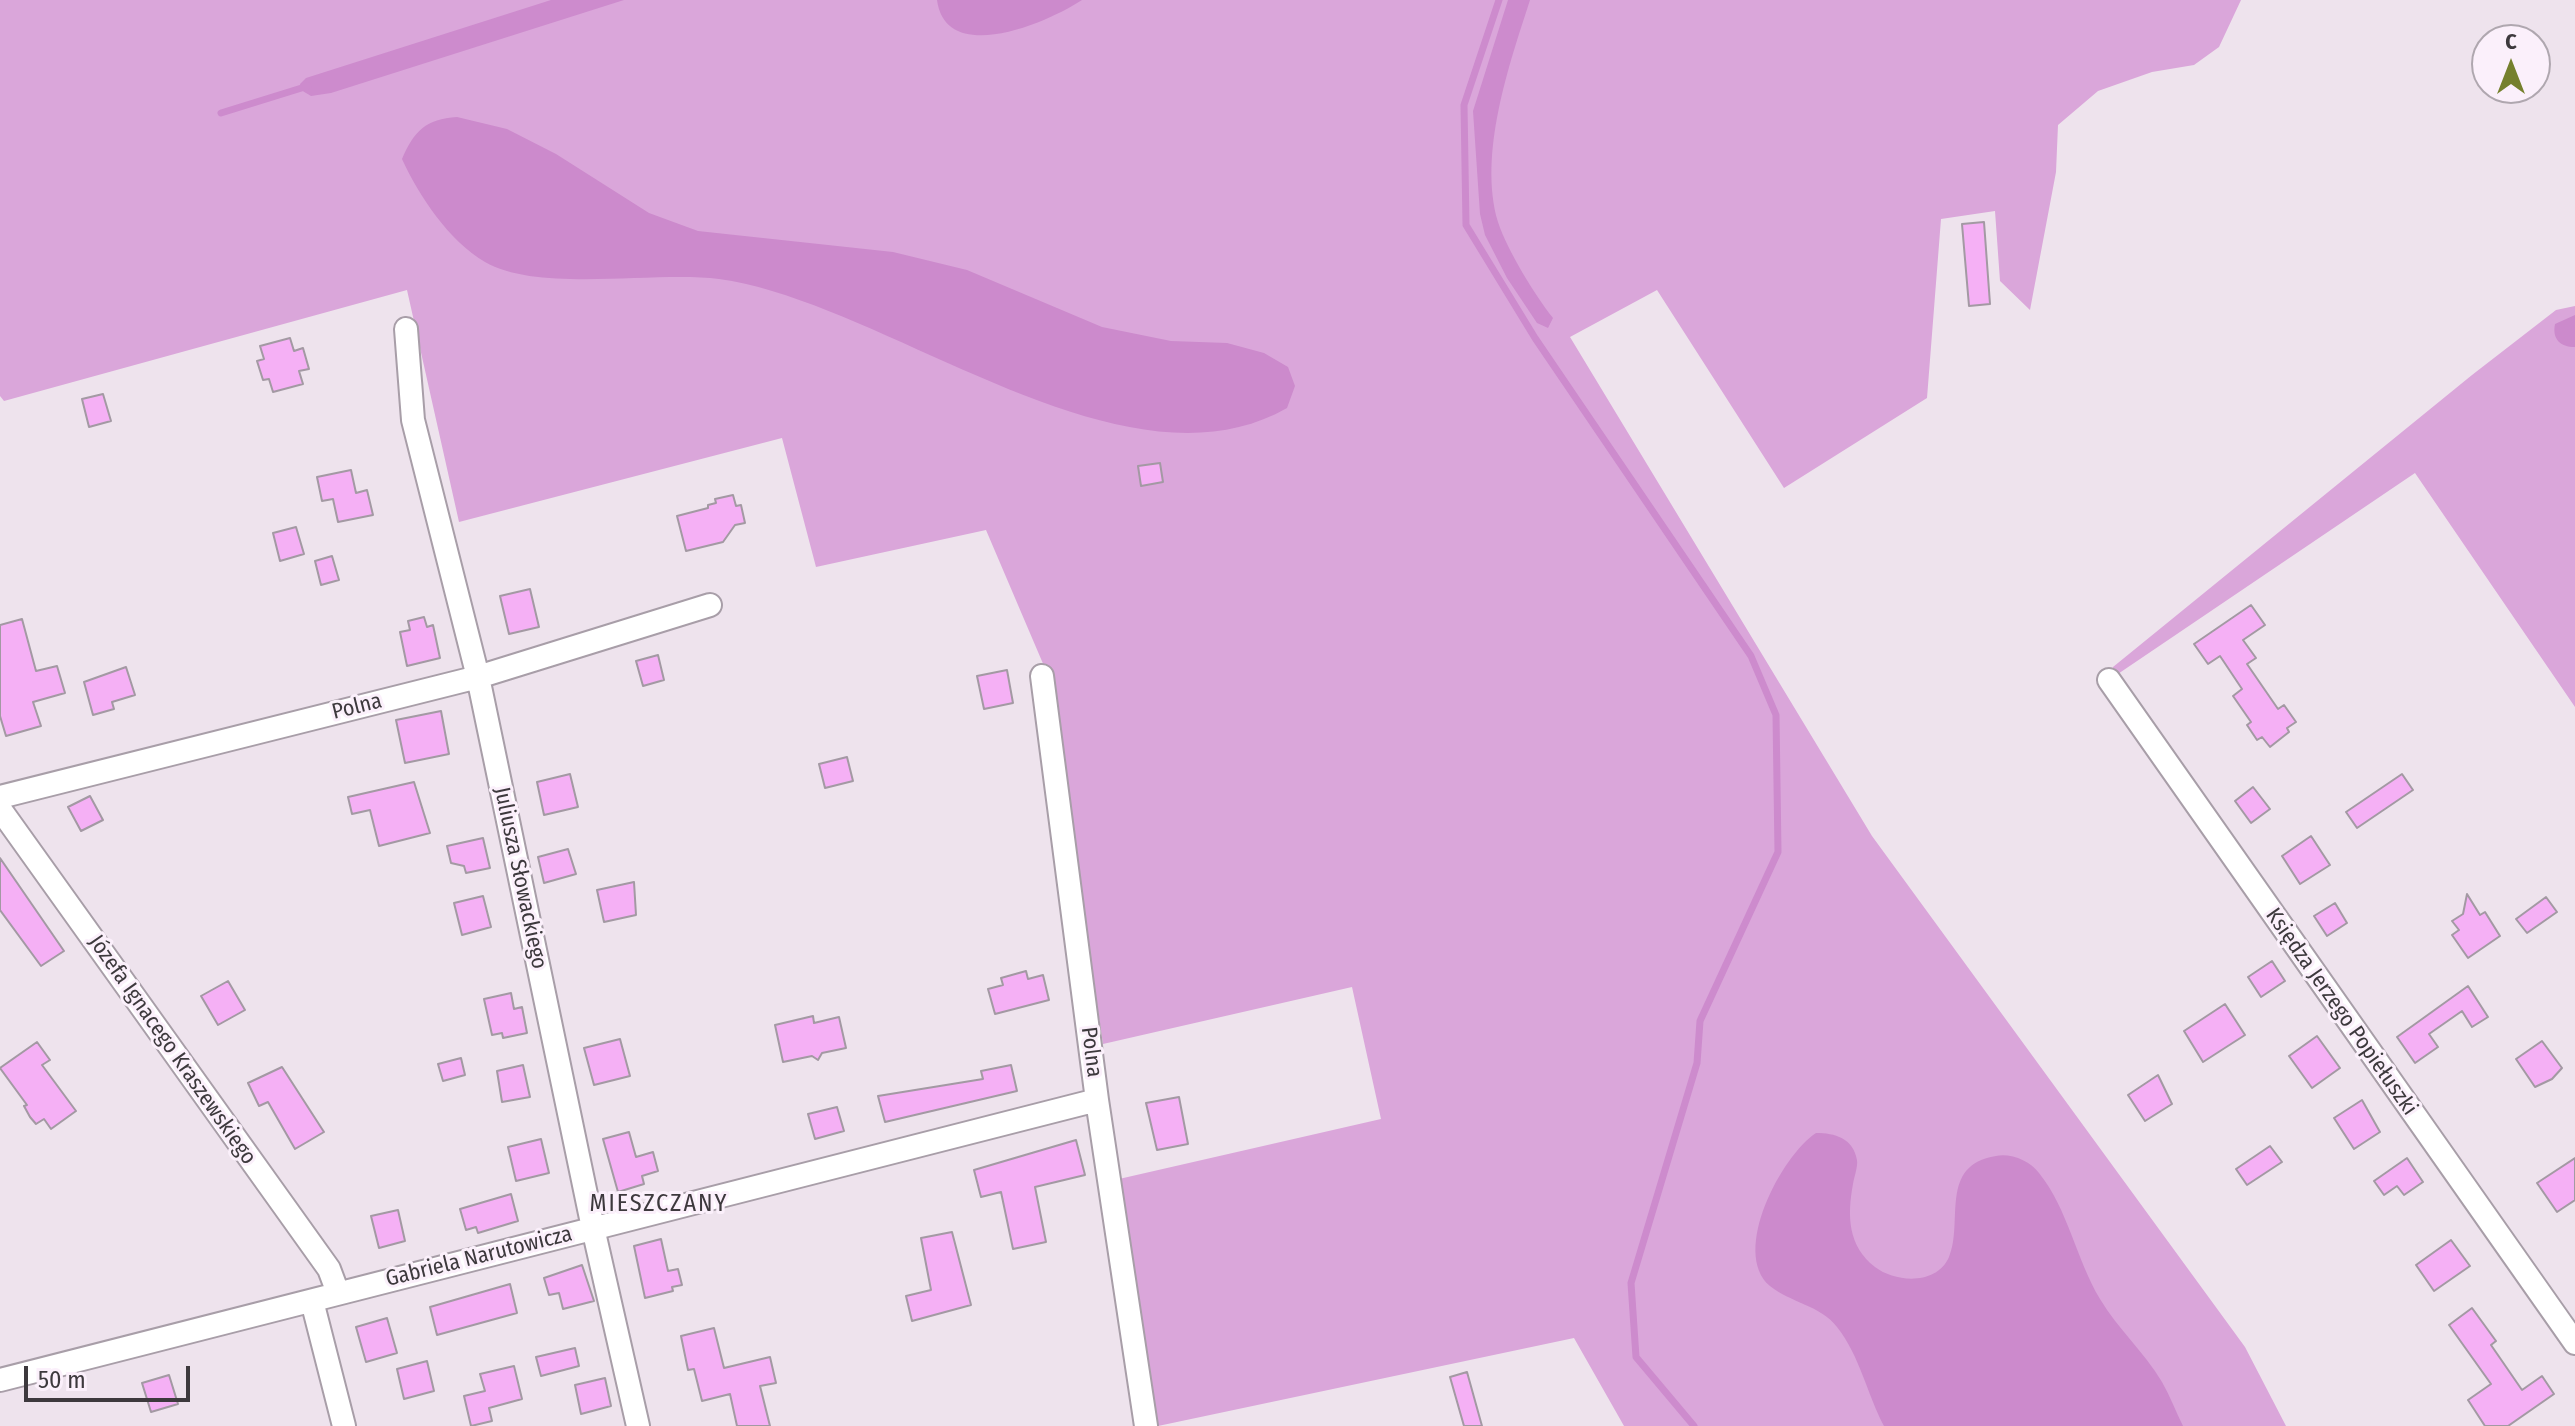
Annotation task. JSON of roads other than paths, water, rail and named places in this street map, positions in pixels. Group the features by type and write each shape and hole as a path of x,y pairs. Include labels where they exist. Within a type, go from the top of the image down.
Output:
{"street":[{"name":"Juliusza Słowackiego","path":"406,329 413,420 478,677 593,1228 638,1426"},
{"name":"Polna","path":"0,797 478,677 710,605"},
{"name":"Polna","path":"1042,676 1097,1100 1146,1426"},
{"name":"Księdza Jerzego Popiełuszki","path":"2109,680 2575,1343"},
{"name":"Józefa Ignacego Kraszewskiego","path":"0,809 329,1269 338,1293"},
{"name":"Gabriela Narutowicza","path":"0,1380 1097,1100"},
{"path":"312,1301 344,1426"}],"waterway":[{"path":"1499,0 1464,105 1466,225 1535,338 1751,656 1776,715 1778,852 1700,1021 1697,1063 1631,1283 1636,1357 1694,1426"},
{"path":"221,113 308,86"}],"district":[{"name":"MIESZCZANY","path":"659,1204"}]}
